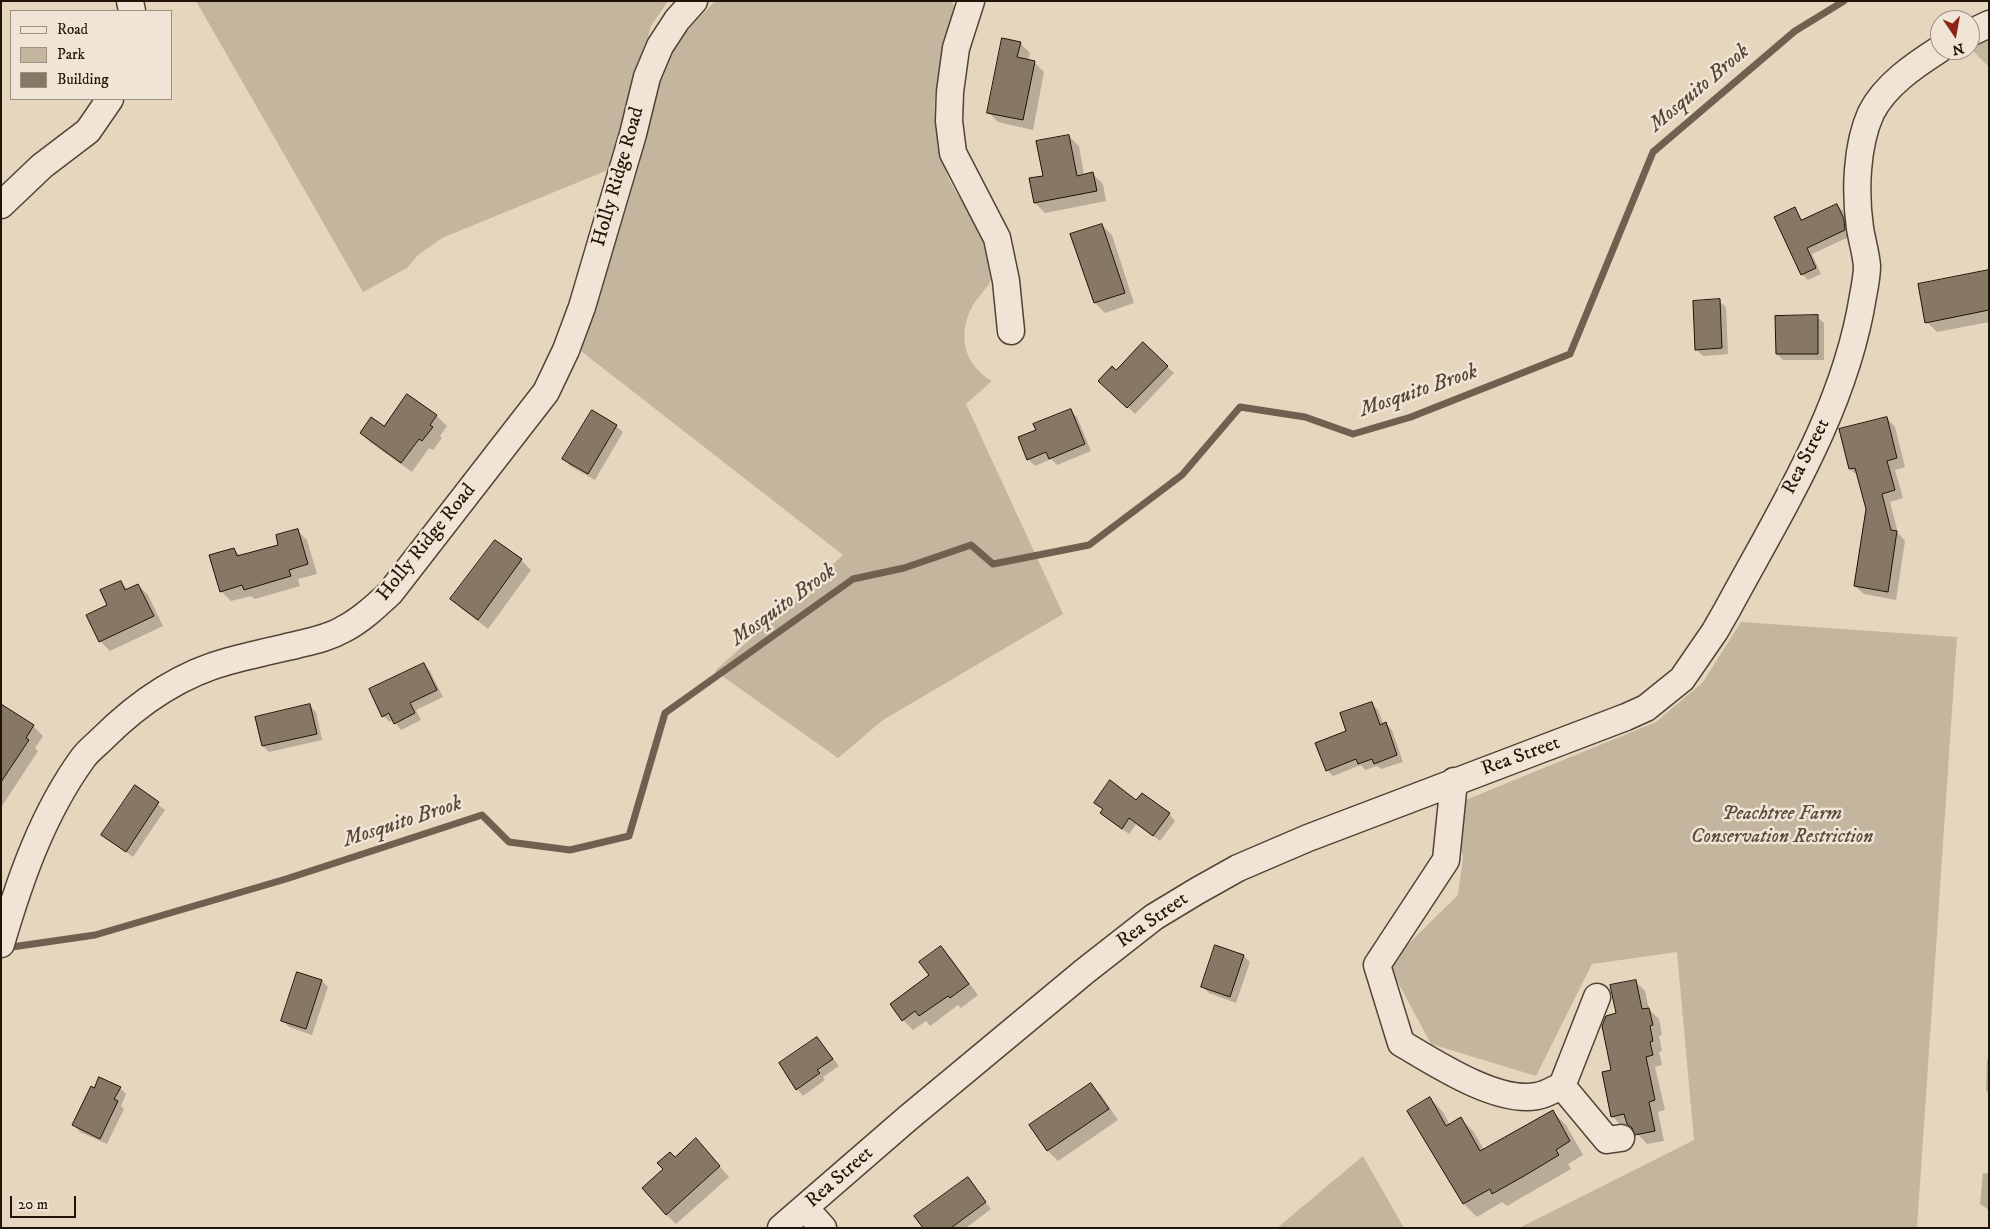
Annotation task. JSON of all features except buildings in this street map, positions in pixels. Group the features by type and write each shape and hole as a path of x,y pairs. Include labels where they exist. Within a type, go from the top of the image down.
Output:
{"street":[{"name":"Holly Ridge Road","path":"3,939 24,872 46,820 84,756 117,723 148,699 181,679 204,668 260,653 321,640 342,630 370,612 390,593 546,392 566,350 582,307 633,134 647,78 660,46 677,20 694,1"},
{"path":"971,1 956,48 950,92 949,121 953,153 997,238 1006,281 1010,331"},
{"name":"Rea Street","path":"781,1228 908,1118 1085,971 1154,917 1238,868 1454,782 1590,732 1646,708 1682,679 1715,631 1807,460 1832,408 1859,319 1865,284 1867,265 1860,228 1856,187 1861,154 1872,112 1883,96 1904,73 1930,56"},
{"path":"1,205 42,166 88,131 109,100"},
{"path":"1454,782 1446,860 1377,965 1401,1043 1469,1082 1507,1095 1536,1096 1562,1086 1597,997"},
{"path":"1562,1086 1607,1140 1621,1138"},
{"path":"805,1208 822,1228"}],"green space":[{"path":"196,1 668,1 651,26 608,170 442,238 418,255 407,268 363,292"},
{"path":"715,1 952,1 954,8 953,27 938,80 934,115 940,153 946,172 951,184 988,246 993,271 990,281 975,302 967,318 964,338 969,358 982,374 992,381 966,404 1063,614 883,720 838,758 715,671 843,555 581,351 659,80 669,56 684,34"},
{"path":"1989,24 1989,67 1980,58 1980,28"},
{"name":"Peachtree Farm Conservation Restriction","path":"1741,622 1957,637 1917,1228 1519,1228 1694,1140 1677,952 1592,964 1536,1076 1431,1044 1388,964 1458,895 1463,857 1451,806 1656,722 1703,682"},
{"path":"1363,1156 1404,1228 1277,1228"}],"waterway":[{"name":"Mosquito Brook","path":"5,948 95,935 286,879 482,815 509,842 570,850 629,836 665,713 853,579 904,568 971,545 993,564 1089,545 1182,475 1240,407 1305,417 1353,434 1411,417 1570,354 1653,152 1795,31 1844,1"}]}
